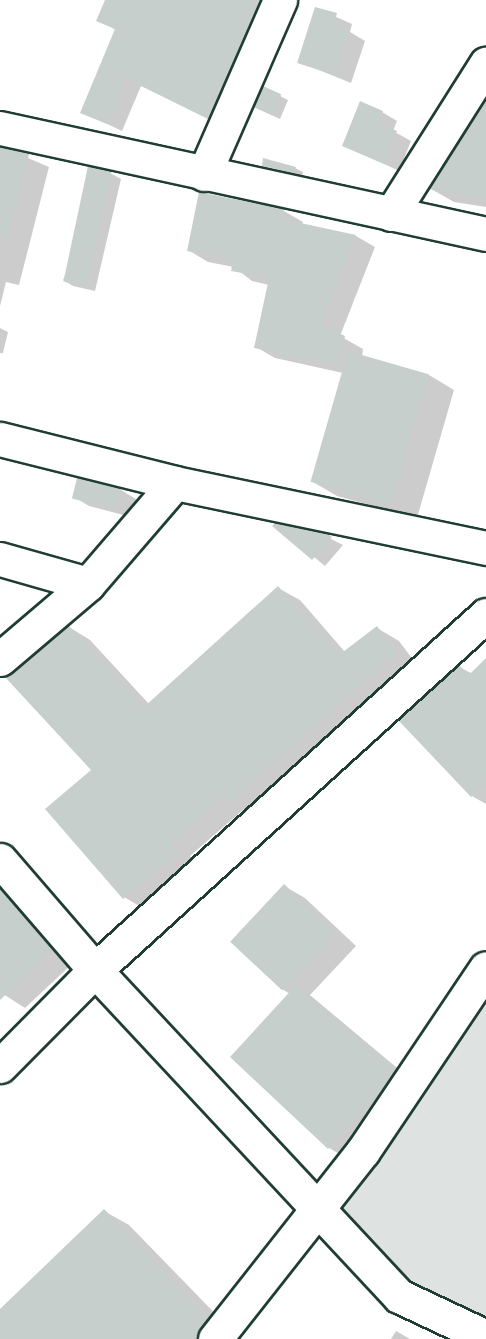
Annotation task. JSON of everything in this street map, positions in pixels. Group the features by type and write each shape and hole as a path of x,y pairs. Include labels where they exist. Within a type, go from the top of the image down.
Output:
{"street":[{"path":"204,174 280,0"},
{"path":"391,214 486,64"},
{"path":"0,128 486,234"},
{"path":"0,439 175,483 486,548"},
{"path":"0,660 88,584 175,483"},
{"path":"0,559 88,584"},
{"path":"0,1066 95,970 486,615"},
{"path":"0,860 95,970 399,1296 486,1337"},
{"path":"215,1339 363,1151 486,968"}],"shaded area":[{"path":"486,968 486,1337 399,1296 317,1209"}],"building":[{"path":"105,0 260,0 208,119 126,78 107,124 80,113 115,29 96,21"},
{"path":"315,7 337,13 334,25 350,30 335,75 297,63"},
{"path":"263,86 281,94 272,115 254,107"},
{"path":"486,99 486,199 429,189"},
{"path":"360,101 383,111 378,123 397,131 384,164 342,146"},
{"path":"0,147 29,154 8,236 0,235"},
{"path":"263,158 296,167 294,173 262,166"},
{"path":"88,166 111,171 87,286 63,281"},
{"path":"199,192 284,209 282,219 356,235 321,325 345,336 338,366 254,348 269,278 231,271 233,260 187,251"},
{"path":"348,351 429,374 391,505 311,482"},
{"path":"77,478 121,489 116,509 72,498"},
{"path":"275,523 328,534 332,537 312,560 272,526"},
{"path":"278,586 339,655 377,626 396,652 230,803 224,796 170,843 178,852 123,899 45,809 91,770 5,677 68,625 144,707"},
{"path":"486,658 486,783 471,797 399,721 459,665 469,675"},
{"path":"284,884 336,932 282,990 230,942"},
{"path":"0,889 53,950 0,1000"},
{"path":"296,985 395,1070 379,1094 328,1149 230,1057"},
{"path":"104,1209 208,1317 197,1339 0,1339 0,1309"}]}
